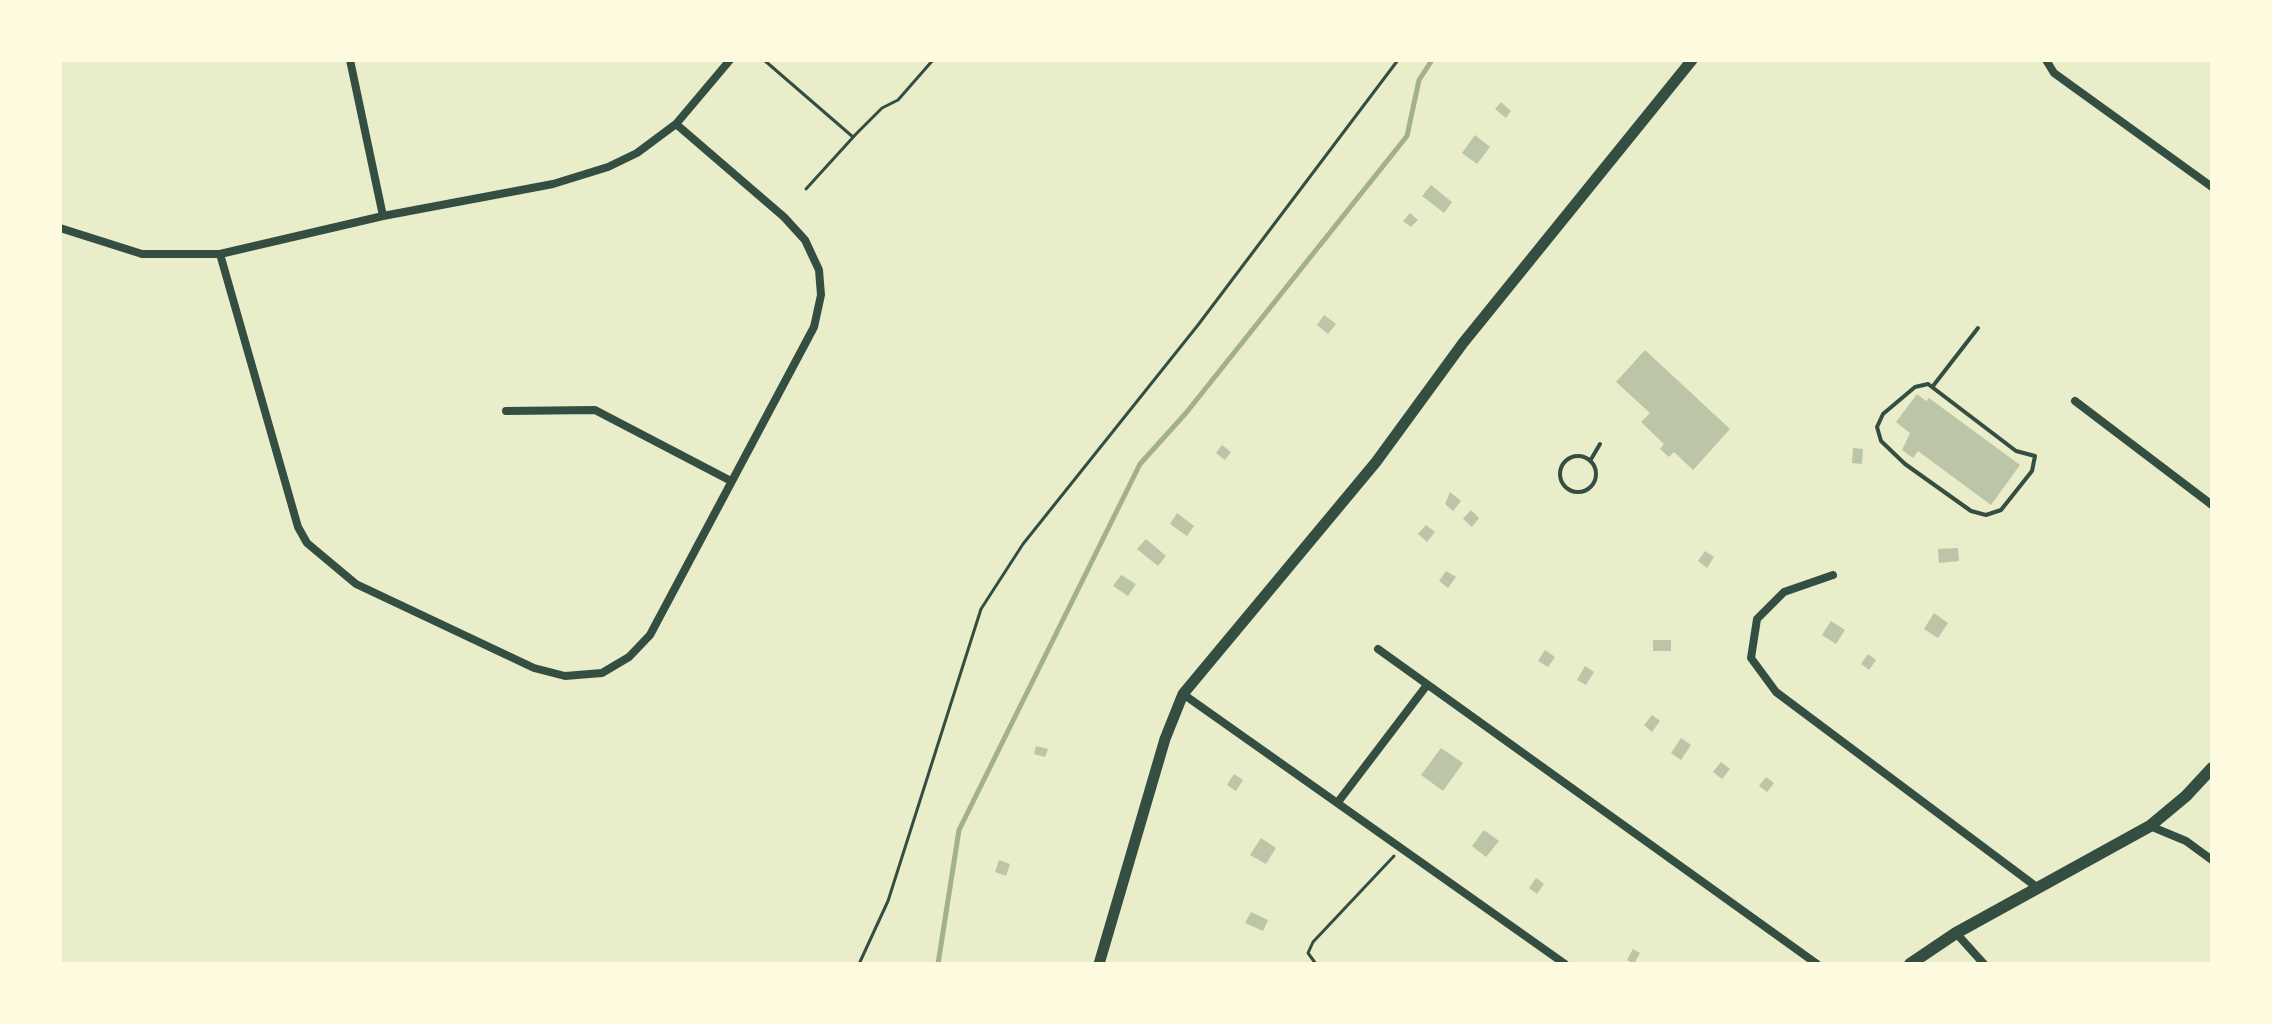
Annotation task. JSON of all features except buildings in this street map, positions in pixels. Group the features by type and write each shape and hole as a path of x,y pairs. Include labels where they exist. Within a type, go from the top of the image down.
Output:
{"main road":[{"path":"1910,964 1956,933 2150,826 2186,796 2212,768"}],"street":[{"path":"350,60 383,216"},
{"path":"60,228 142,254 220,254 383,216 582,177 637,153 676,124 730,60"},
{"path":"1099,964 1165,739 1183,694 1376,462 1463,343 1692,60"},
{"path":"2046,60 2054,73 2212,187"},
{"path":"220,254 298,527 307,543 356,584 534,668 565,676 602,673 629,657 650,635 814,327 821,295 819,270 805,240 784,217 676,124"},
{"path":"2075,401 2212,505"},
{"path":"506,411 595,410 731,481"},
{"path":"1833,575 1784,592 1757,619 1751,658 1776,692 2038,888"},
{"path":"1378,649 1817,964"},
{"path":"1338,802 1427,685"},
{"path":"1183,694 1565,964"},
{"path":"2150,826 2186,841 2212,860"},
{"path":"1956,933 1984,964"}],"lane":[{"path":"1933,386 1957,409 2016,451 2035,456 2032,471 2001,510 1986,515 1971,511 1895,457 1881,441 1877,427 1883,414 1915,387 1933,386 1978,328"},
{"path":"1590,461 1600,444"},
{"path":"1580,456 1590,461 1596,477 1591,487 1580,492 1568,490 1561,480 1564,462 1580,456"}],"path":[{"path":"764,60 853,137"},
{"path":"806,189 882,108 898,100 933,60"},
{"path":"859,964 888,901 981,609 1023,544 1198,325 1398,60"},
{"path":"1316,964 1308,953 1313,942 1402,848"}],"waterway":[{"path":"938,964 959,830 1140,464 1186,413 1407,136 1419,80 1432,60"}]}
